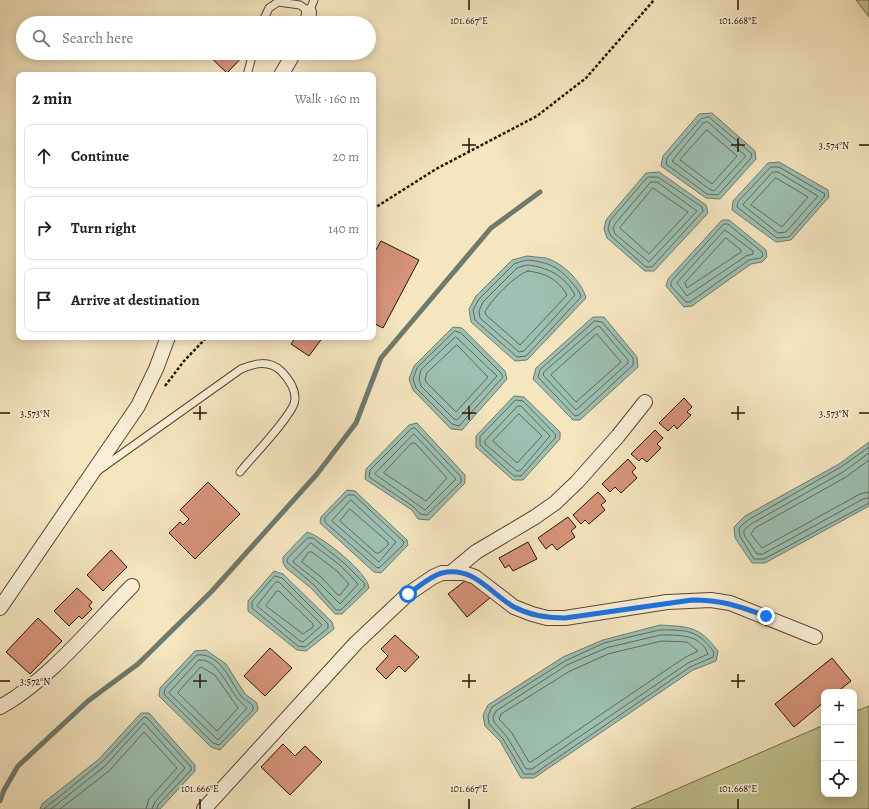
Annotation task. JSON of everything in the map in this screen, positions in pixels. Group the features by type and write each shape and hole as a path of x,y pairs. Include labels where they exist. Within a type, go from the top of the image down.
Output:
{"street":[{"path":"283,72 290,60"},
{"path":"0,608 138,406 156,368 167,340"},
{"path":"452,572 476,552 535,518 555,503 577,482 618,436 645,402"},
{"path":"204,809 356,643 408,594 433,577 442,573 464,573 475,577 514,607 547,618 565,618 692,600 711,600 730,603 815,637"},
{"path":"0,706 16,698 35,684 132,586"}],"lane":[{"path":"266,16 270,8 278,1 300,5 310,12"},
{"path":"248,72 251,60"},
{"path":"89,477 241,369 254,363 266,363 277,367 287,377 294,389 294,403 287,415 240,472"}],"path":[{"path":"376,207 436,169 537,116 586,78 654,0"},
{"path":"164,387 184,361 204,340"}],"green space":[{"path":"856,0 869,0 869,17"},
{"path":"869,706 869,809 631,809 821,726 821,797 857,797 857,711"}],"water":[{"path":"712,113 755,151 756,159 720,199 706,198 661,166 663,156 699,114"},
{"path":"779,162 828,190 829,197 791,240 776,242 732,210 733,201 768,163"},
{"path":"659,172 706,205 708,213 654,271 645,271 607,238 604,229 606,220 646,173"},
{"path":"722,220 729,220 766,250 767,257 762,262 751,264 692,306 684,307 666,286 668,279"},
{"path":"527,256 546,258 559,264 576,280 586,298 527,360 515,361 471,322 469,309 476,296 512,260"},
{"path":"593,317 604,317 637,357 638,367 580,420 573,420 533,379 536,368"},
{"path":"453,327 462,328 505,371 507,379 462,430 451,429 413,390 409,379 414,366"},
{"path":"514,396 524,397 560,432 560,439 523,480 513,480 476,447 476,436"},
{"path":"417,423 465,475 465,483 429,520 418,519 412,510 365,479 366,469 409,425"},
{"path":"869,442 869,506 765,563 752,563 735,538 734,527 745,516 839,464"},
{"path":"347,490 355,491 407,540 408,545 381,573 374,572 320,523 321,517"},
{"path":"307,532 323,540 343,556 361,573 367,581 369,588 342,614 335,614 311,588 286,568 283,563 283,557"},
{"path":"274,571 283,574 332,622 334,629 306,651 297,650 248,611 248,601"},
{"path":"660,625 679,626 699,632 718,651 716,661 693,670 534,778 521,778 500,741 485,726 483,715 488,705 563,657 603,640"},
{"path":"206,650 226,664 245,694 257,703 258,710 220,750 211,747 159,696 160,688 195,651"},
{"path":"141,713 149,713 195,765 195,771 160,809 40,809 42,804 99,759"}],"building":[{"path":"213,60 239,60 228,72 226,72"},
{"path":"381,241 419,260 383,328 376,324 376,250"},
{"path":"294,340 321,340 309,356 291,344"},
{"path":"684,398 692,407 687,412 691,415 677,429 674,425 668,431 659,423"},
{"path":"655,430 663,438 657,444 661,448 647,462 642,458 639,461 631,454"},
{"path":"628,459 636,468 632,472 637,478 621,493 615,487 610,492 602,484"},
{"path":"208,482 240,514 195,559 169,533 180,522 183,525 189,519 180,510"},
{"path":"598,492 606,501 601,505 605,510 589,524 585,520 581,524 573,515"},
{"path":"568,517 576,527 571,531 575,537 557,550 552,544 546,549 538,538"},
{"path":"528,542 537,559 513,571 509,565 505,568 499,558"},
{"path":"111,550 127,567 103,591 87,575"},
{"path":"470,577 491,597 467,617 448,594"},
{"path":"77,588 92,602 89,606 92,609 82,619 79,616 69,626 54,611"},
{"path":"38,618 62,641 30,674 6,652"},
{"path":"395,635 419,657 405,672 399,666 386,679 376,669 388,656 381,649"},
{"path":"270,648 292,668 265,696 244,676"},
{"path":"832,658 851,681 841,689 821,689 821,704 794,727 775,704"},
{"path":"283,744 295,756 305,746 322,762 290,795 261,767"}],"waterway":[{"path":"0,801 4,790 18,766 88,701 138,664 212,591 317,474 356,423 381,358 491,228 540,192"}],"route":[{"path":"408,594 433,577 442,573 452,572 464,573 475,577 499,597 514,607 547,618 565,618 588,613 692,600 711,600 730,603 766,616"}]}
